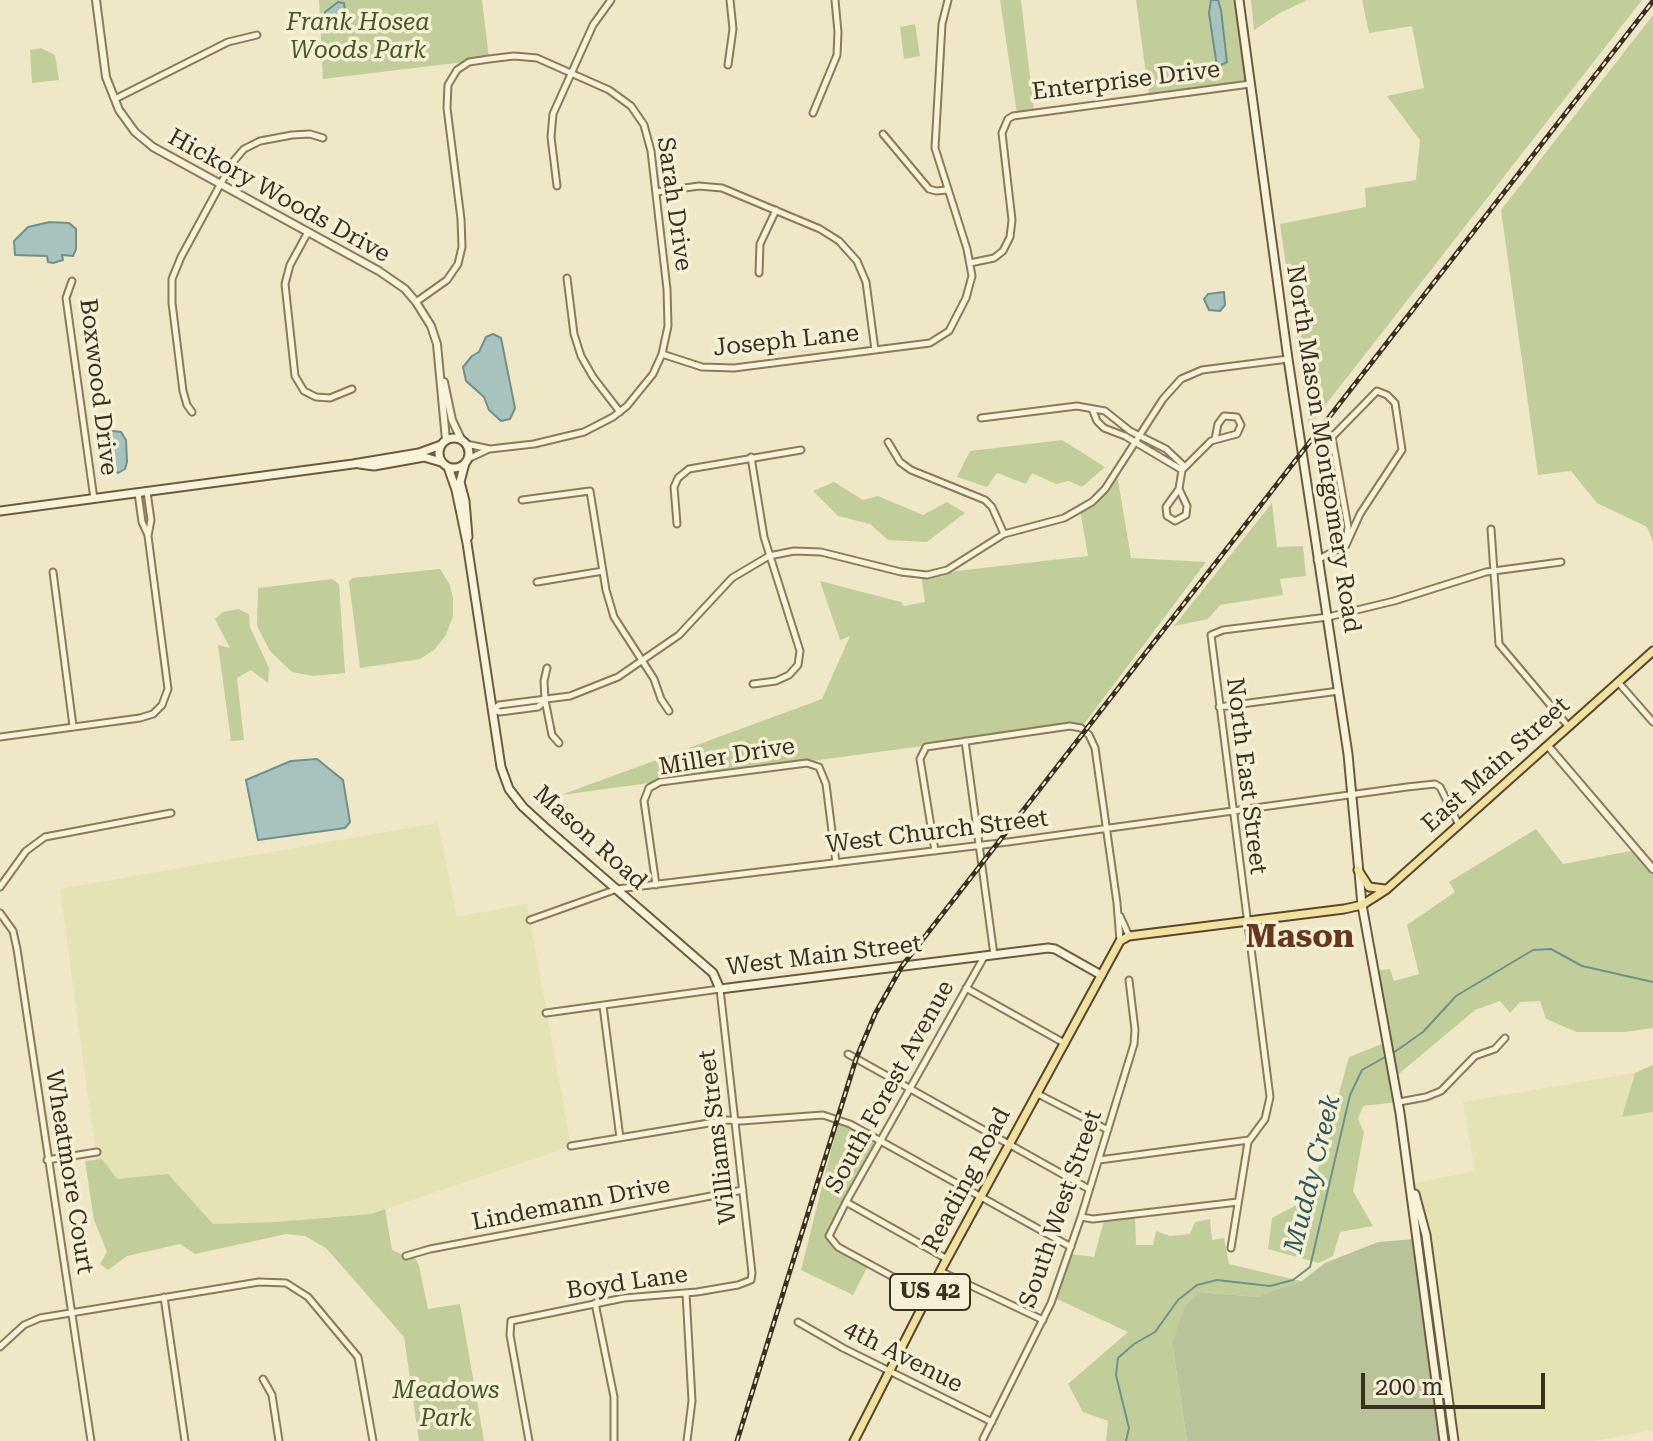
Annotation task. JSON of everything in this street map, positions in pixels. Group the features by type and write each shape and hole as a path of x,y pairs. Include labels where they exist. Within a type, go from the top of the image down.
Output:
{"main road":[{"name":"North Mason Montgomery Road","path":"1239,0 1317,560 1339,691 1362,905 1411,1184"},
{"path":"0,511 353,464 419,453 444,442 464,442 466,461 457,468 424,457 374,466 353,464"},
{"path":"444,442 439,454 445,465"},
{"name":"Mason Road","path":"466,461 460,477 465,501 467,543"},
{"name":"Mason Road","path":"445,465 456,490 467,543 503,776 514,797 713,973 720,989"},
{"name":"East Main Street","path":"1362,905 1387,889 1653,651"},
{"path":"1358,870 1369,887 1387,889"},
{"path":"1120,941 1129,936 1362,905"},
{"name":"Reading Road","path":"854,1441 940,1271 1120,941"},
{"name":"West Main Street","path":"720,989 1055,949 1101,975"},
{"path":"1411,1184 1415,1239 1444,1441"},
{"path":"1411,1184 1426,1235 1454,1441"}],"street":[{"name":"Hickory Woods Drive","path":"96,0 106,77 128,124 153,147 394,281 416,302 435,335 452,420 464,442"},
{"path":"557,186 551,123 570,71 593,25 611,0"},
{"path":"728,65 733,29 730,0"},
{"path":"813,113 837,55 835,0"},
{"path":"948,0 942,24 934,139 970,263"},
{"path":"115,99 228,42 257,35"},
{"name":"Sarah Drive","path":"416,302 447,280 458,264 462,247 447,108 448,85 454,73 469,62 514,56 537,58 617,95 637,113 648,138 669,312 662,354 646,386 620,412 601,424 570,436 490,449 466,461"},
{"name":"Enterprise Drive","path":"970,263 994,258 1003,251 1010,237 1012,220 1002,133 1008,119 1034,111 1250,84"},
{"path":"192,412 183,391 171,289 181,257 237,155 255,142 296,134 323,138"},
{"path":"883,134 929,189 947,190"},
{"path":"656,192 713,186 739,194 832,236 857,261 869,295 875,350"},
{"path":"759,273 760,244 776,210"},
{"path":"308,232 290,265 285,284 295,376 304,391 316,397 330,398 352,389"},
{"name":"Joseph Lane","path":"662,354 702,367 725,369 935,341 949,331 969,289 972,276 970,263"},
{"path":"567,278 574,334 581,356 620,412"},
{"name":"Boxwood Drive","path":"72,281 66,298 94,499"},
{"path":"492,710 499,705 545,700 592,689 618,677 679,635 732,578 769,556 794,551 821,552 901,572 927,575 947,570 1004,534 1051,523 1080,510 1105,489 1171,388 1185,377 1202,370 1288,359"},
{"name":"Hickory Woods Drive","path":"442,373 444,442"},
{"path":"1317,560 1346,545 1360,514 1402,450 1395,403 1377,391 1332,437 1348,527 1346,545"},
{"path":"981,418 1077,406 1109,413 1138,440"},
{"path":"1093,411 1104,428 1166,449 1183,468"},
{"path":"1179,489 1187,506 1186,515 1175,521 1167,516 1166,507 1179,489 1183,468 1215,439 1237,434 1241,425 1237,417 1224,416 1218,424 1215,439"},
{"name":"Sarah Drive","path":"464,442 490,449"},
{"path":"888,442 894,454 911,470 985,500 992,507 1004,534"},
{"path":"677,524 674,491 681,474 698,466 801,450"},
{"path":"751,457 761,524 800,656 795,669 785,678 753,684"},
{"path":"522,500 590,491 614,617 643,661 669,711"},
{"path":"147,492 151,520 148,536"},
{"path":"0,737 149,716 160,709 168,689 148,536 142,522 138,493"},
{"path":"1491,529 1497,634 1501,649 1569,727"},
{"path":"1328,617 1394,601 1494,570 1561,562"},
{"path":"537,582 603,571"},
{"path":"53,572 73,726"},
{"name":"North East Street","path":"1231,1248 1250,1140 1265,1119 1270,1097 1211,635 1223,630 1328,617"},
{"path":"547,668 545,700 552,735 559,743"},
{"path":"1618,682 1653,722"},
{"path":"1219,707 1339,691"},
{"path":"935,851 920,759 924,749 930,745 1070,726 1081,728 1094,743 1120,941"},
{"path":"965,741 990,956"},
{"path":"1548,746 1653,869"},
{"name":"Miller Drive","path":"656,885 644,801 646,792 660,782 807,763 816,764 826,784 836,863"},
{"name":"West Church Street","path":"530,920 617,889 935,851 1435,784 1445,793 1459,825"},
{"path":"0,887 26,851 45,837 171,813"},
{"path":"1118,912 1129,936"},
{"name":"Wheatmore Court","path":"0,913 16,940 91,1441"},
{"name":"South Forest Avenue","path":"928,1296 838,1247 830,1237 846,1202 966,988 990,956"},
{"name":"South West Street","path":"983,1439 1043,1320 1081,1217 1135,1041 1129,980"},
{"path":"966,988 1064,1043"},
{"name":"West Main Street","path":"546,1013 720,989"},
{"name":"Williams Street","path":"720,989 751,1280"},
{"path":"603,1006 620,1138"},
{"path":"1399,1102 1441,1091 1475,1056 1495,1049 1505,1038"},
{"path":"848,1054 1089,1189"},
{"path":"1036,1093 1108,1130"},
{"path":"571,1146 735,1120 823,1115 842,1120 880,1140 1071,1247"},
{"path":"1099,1160 1250,1140"},
{"path":"47,1160 97,1152"},
{"name":"Lindemann Drive","path":"406,1256 743,1190"},
{"path":"846,1202 947,1259"},
{"path":"1081,1217 1093,1219 1238,1202"},
{"path":"940,1271 1043,1320"},
{"name":"Boyd Lane","path":"529,1441 509,1323 595,1303 642,1295 686,1293 751,1280"},
{"path":"0,1347 32,1321 268,1281 286,1283 301,1291 358,1357 373,1441"},
{"path":"686,1293 692,1401 687,1441"},
{"path":"164,1297 185,1441"},
{"path":"595,1303 614,1397 614,1441"},
{"name":"4th Avenue","path":"798,1322 992,1422"},
{"path":"263,1379 272,1395 279,1441"}],"shaded area":[{"path":"438,823 457,917 527,904 571,1146 371,1214 277,1222 108,1245 60,889"},
{"path":"1635,1073 1623,1117 1653,1112 1653,1430 1594,1441 1454,1441 1426,1235 1411,1184 1475,1171 1463,1102"}],"green space":[{"name":"Frank Hosea Woods Park","path":"319,0 482,0 489,59 323,79"},
{"path":"1000,0 1021,0 1034,111 1017,114"},
{"path":"1136,0 1239,0 1250,84 1149,96"},
{"path":"1251,0 1307,0 1254,30"},
{"path":"1362,0 1642,0 1309,426 1280,224 1366,207 1365,188 1416,180 1420,140 1387,96 1424,88 1412,26 1369,33"},
{"path":"1653,15 1653,542 1647,527 1597,503 1571,471 1538,475 1501,210"},
{"path":"915,24 920,56 904,59 900,27"},
{"path":"41,48 55,55 59,80 32,83 30,50"},
{"path":"1062,440 1105,467 1082,487 1069,481 1056,484 1032,473 1026,484 997,473 987,487 957,477 970,451"},
{"path":"1117,474 1131,558 1206,562 1081,728 1070,726 561,795 822,699 850,636 840,640 820,581 901,602 904,606 925,602 921,575 938,573 941,577 956,571 1088,556 1080,510"},
{"path":"834,482 863,500 878,496 923,515 947,502 965,513 927,542 888,540 870,524 838,516 813,491"},
{"path":"1272,503 1277,547 1303,546 1306,576 1280,579 1283,595 1220,605 1208,619 1174,626"},
{"path":"440,569 450,585 453,616 446,635 434,650 420,659 360,668 349,582 352,578"},
{"path":"332,579 339,584 345,673 313,676 292,672 270,651 257,626 258,588"},
{"path":"238,609 249,614 250,627 269,668 268,683 251,670 237,678 244,740 231,741 218,645 230,648 215,619 223,612"},
{"path":"1536,829 1563,864 1636,850 1653,868 1653,1028 1625,1032 1577,1032 1546,1019 1540,1001 1520,1002 1510,1013 1500,1001 1475,1010 1394,1078 1399,1102 1363,1106 1358,1119 1364,1132 1353,1191 1373,1226 1340,1232 1333,1256 1319,1263 1268,1249 1272,1218 1310,1198 1349,1057 1387,1042 1374,971 1390,969 1394,981 1419,974 1407,925 1455,892 1449,882"},
{"path":"1653,1065 1653,1112 1622,1117 1635,1073"},
{"path":"842,1120 880,1140 830,1231 831,1240 869,1264 853,1295 801,1270 838,1123"},
{"name":"Meadows Park","path":"102,1159 117,1179 168,1174 213,1224 371,1214 385,1209 392,1250 406,1256 413,1253 419,1266 428,1309 460,1304 484,1441 419,1441 404,1337 326,1248 305,1236 286,1234 195,1254 180,1244 127,1256 108,1270 100,1264 107,1252 94,1220 85,1161"},
{"path":"1135,1214 1136,1245 1153,1245 1156,1231 1170,1236 1190,1234 1195,1222 1210,1219 1212,1240 1224,1238 1229,1264 1305,1282 1257,1297 1199,1292 1172,1342 1187,1441 1106,1441 1108,1421 1083,1412 1068,1384 1128,1332 1053,1297 1069,1254 1094,1257 1105,1217"},
{"path":"1415,1239 1444,1441 1187,1441 1172,1342 1185,1307 1199,1292 1257,1297 1302,1281 1325,1263 1378,1242"}],"water":[{"path":"1211,0 1218,0 1221,10 1227,62 1217,67 1209,13"},
{"path":"338,2 344,3 346,17 343,22 332,26 325,19 325,12"},
{"path":"50,222 69,223 76,229 73,256 62,255 63,260 53,263 48,262 47,256 15,255 14,241 28,227"},
{"path":"1224,292 1225,305 1220,311 1209,310 1204,299 1208,294"},
{"path":"493,334 501,338 515,408 510,419 501,421 489,410 484,397 466,381 463,367 479,352 486,337"},
{"path":"106,430 121,432 126,440 127,462 125,469 118,473 111,469 104,456 100,437"},
{"path":"317,759 343,780 350,822 345,828 258,840 246,780 291,761"}],"waterway":[{"name":"Muddy Creek","path":"1393,1053 1423,1032 1456,996 1533,950 1551,949 1582,966 1653,982"},
{"name":"Muddy Creek","path":"1126,1441 1129,1428 1116,1375 1118,1358 1155,1332 1178,1300 1197,1285 1217,1280 1270,1286 1293,1280 1310,1267 1350,1095 1362,1070 1387,1056"}],"railway":[{"path":"737,1441 856,1059 875,1014 902,966 1653,1"}],"district":[{"name":"Mason","path":"1300,938"}]}
